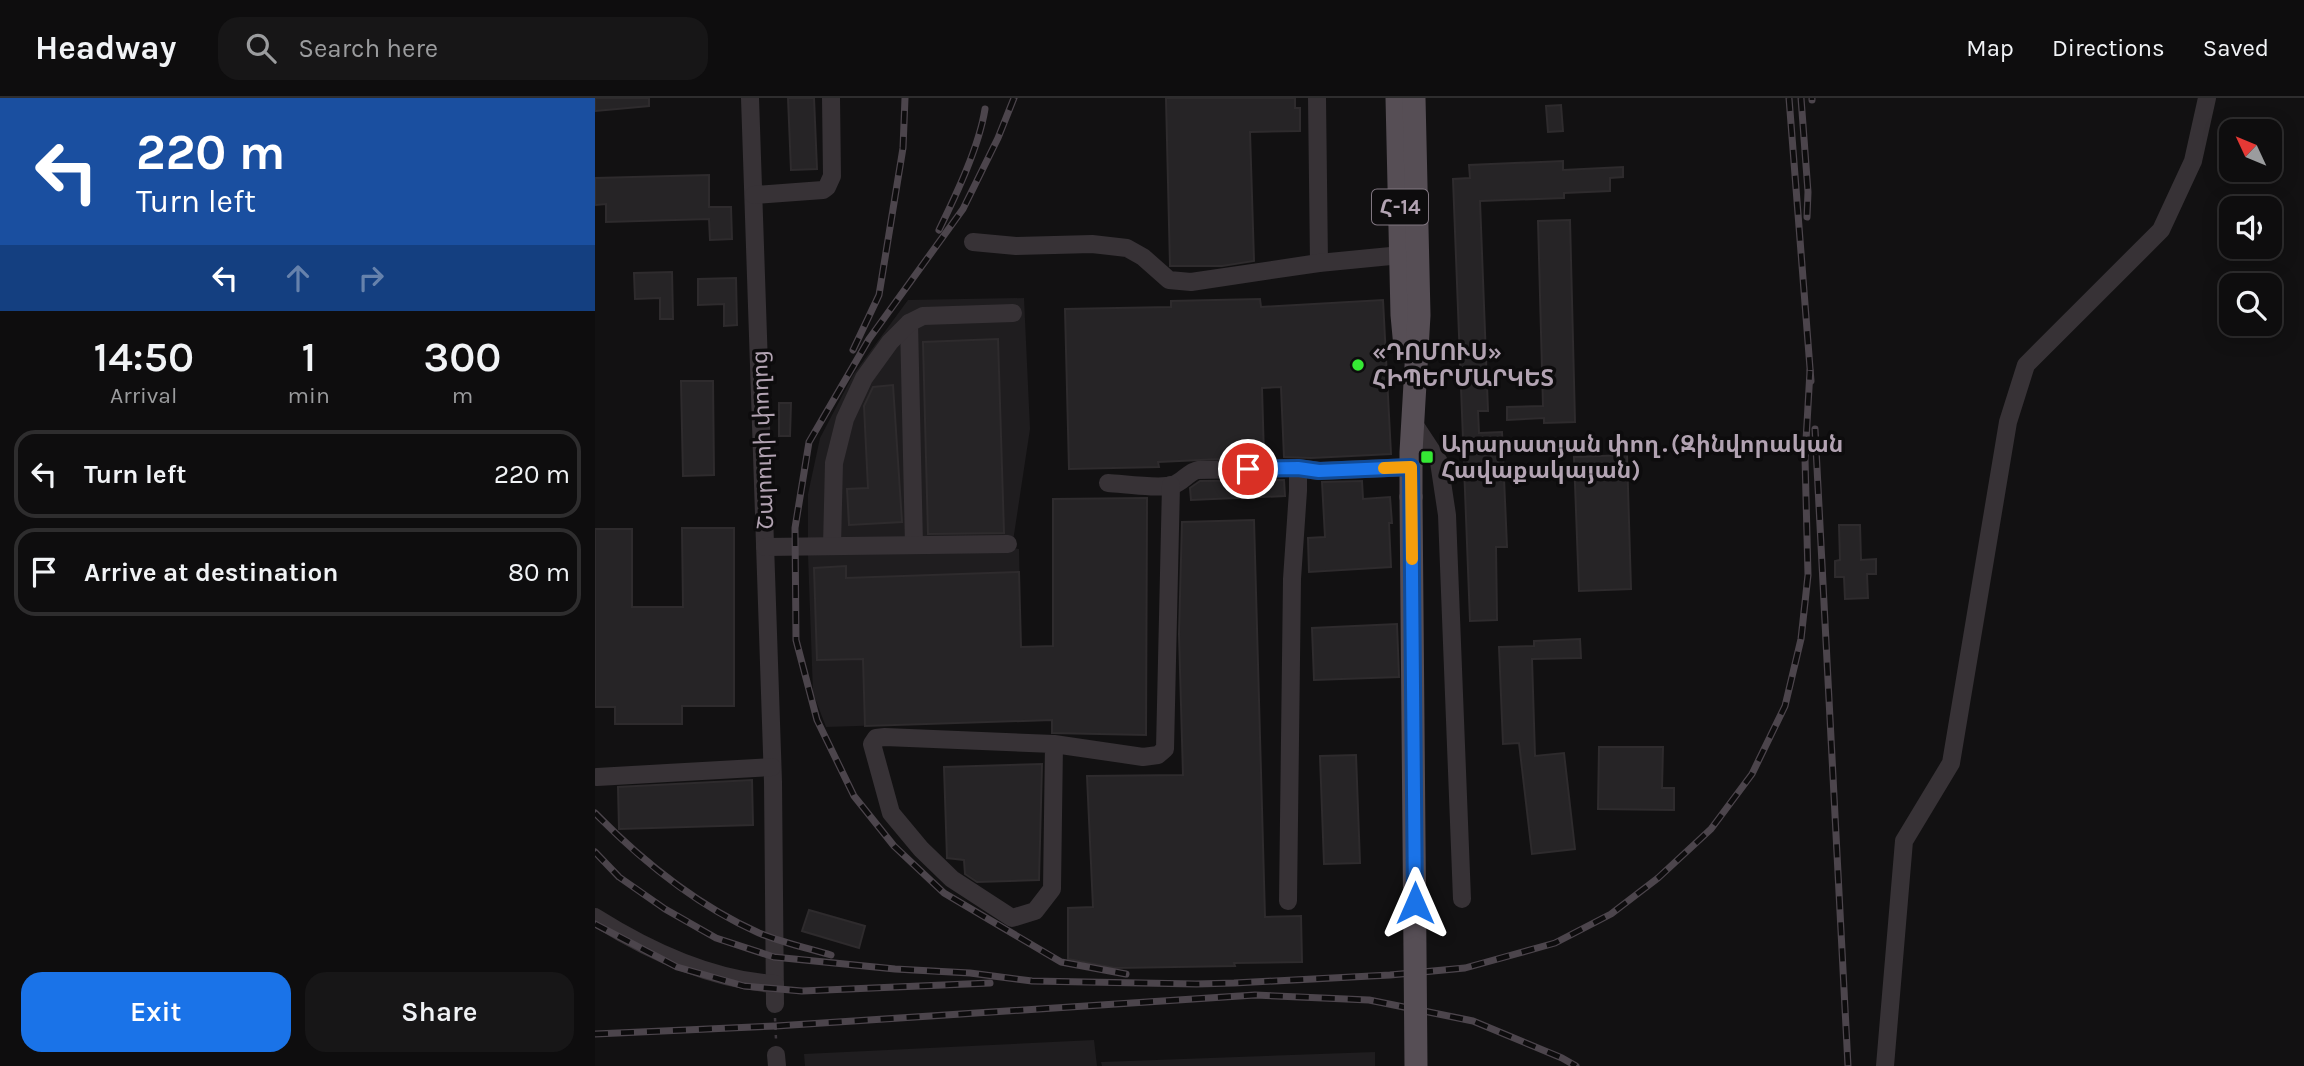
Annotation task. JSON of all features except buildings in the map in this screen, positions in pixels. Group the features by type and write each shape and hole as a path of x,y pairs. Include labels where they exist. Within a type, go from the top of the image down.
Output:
{"main road":[{"name":"Հ-14","path":"1397,98 1402,315 1412,421"},
{"name":"Հ-14","path":"1414,98 1419,315 1411,467 1416,1066"}],"street":[{"name":"Շարուրի փողոց","path":"750,98 773,775 775,1004"},
{"path":"754,195 823,190 827,187 832,176 831,98"},
{"path":"1317,98 1319,263"},
{"path":"1885,1066 1904,841 1951,763 2008,422 2026,365 2161,230 2193,160 2207,98"},
{"path":"973,242 1016,246 1092,244 1127,248 1143,257 1169,280 1191,282 1319,263 1401,256"},
{"path":"832,546 833,468 845,419 864,378 890,342 909,323 923,316 1013,313"},
{"path":"909,323 914,545"},
{"path":"1412,421 1439,462 1447,516 1462,899"},
{"path":"1108,484 1171,485 1198,470 1298,468 1319,471 1411,467"},
{"path":"1288,901 1292,579 1298,468"},
{"path":"1054,744 1052,889 1035,911 1012,918 952,879 921,849 891,813 872,744 876,738 885,737 1054,744 1143,757 1159,755 1164,749 1171,485"},
{"path":"765,547 1008,544"},
{"path":"597,776 773,775"},
{"path":"595,917 618,932 678,961 730,978 775,984"}],"path":[{"path":"775,1004 777,1060"}],"shaded area":[{"path":"1024,298 1030,429 1012,548 1019,549 1021,646 1036,646 1038,720 826,727 813,693 808,555 808,494 820,438 853,375 908,300"},
{"path":"1094,1040 1097,1066 805,1066 804,1054"},
{"path":"1375,1052 1375,1066 1102,1066 1101,1062"}],"railway":[{"path":"853,350 879,295 903,148 905,98"},
{"path":"1014,98 998,138 963,209 869,339 809,442 795,528 796,640 817,720 854,796 894,846 944,893 1061,962 1126,974"},
{"path":"1789,98 1811,381"},
{"path":"1801,98 1808,192 1807,217"},
{"path":"939,230 972,155 985,109"},
{"path":"595,852 619,877 665,909 716,938 774,957 895,969 970,973 1032,981 1234,983 1390,975 1465,968 1555,943 1611,914 1658,878 1711,829 1752,774 1785,706 1801,639 1808,575 1805,458 1810,371"},
{"path":"1815,429 1848,1066"},
{"path":"595,813 651,865 692,896 759,933 831,955"},
{"path":"595,924 677,967 744,986 802,991 990,983"},
{"path":"595,1034 776,1026 1255,995 1369,1000 1473,1021 1576,1066"}],"slow traffic":[{"path":"1384,468 1411,467 1412,559"}],"place":[{"name":"«ԴՈՄՈՒՍ» ՀԻՊԵՐՄԱՐԿԵՏ","path":"1358,365"},
{"name":"Արարատյան փող․(Զինվորական Հավաքակայան)","path":"1427,457"}],"route":[{"path":"1248,469 1298,468 1319,471 1411,467 1415,903"}]}
